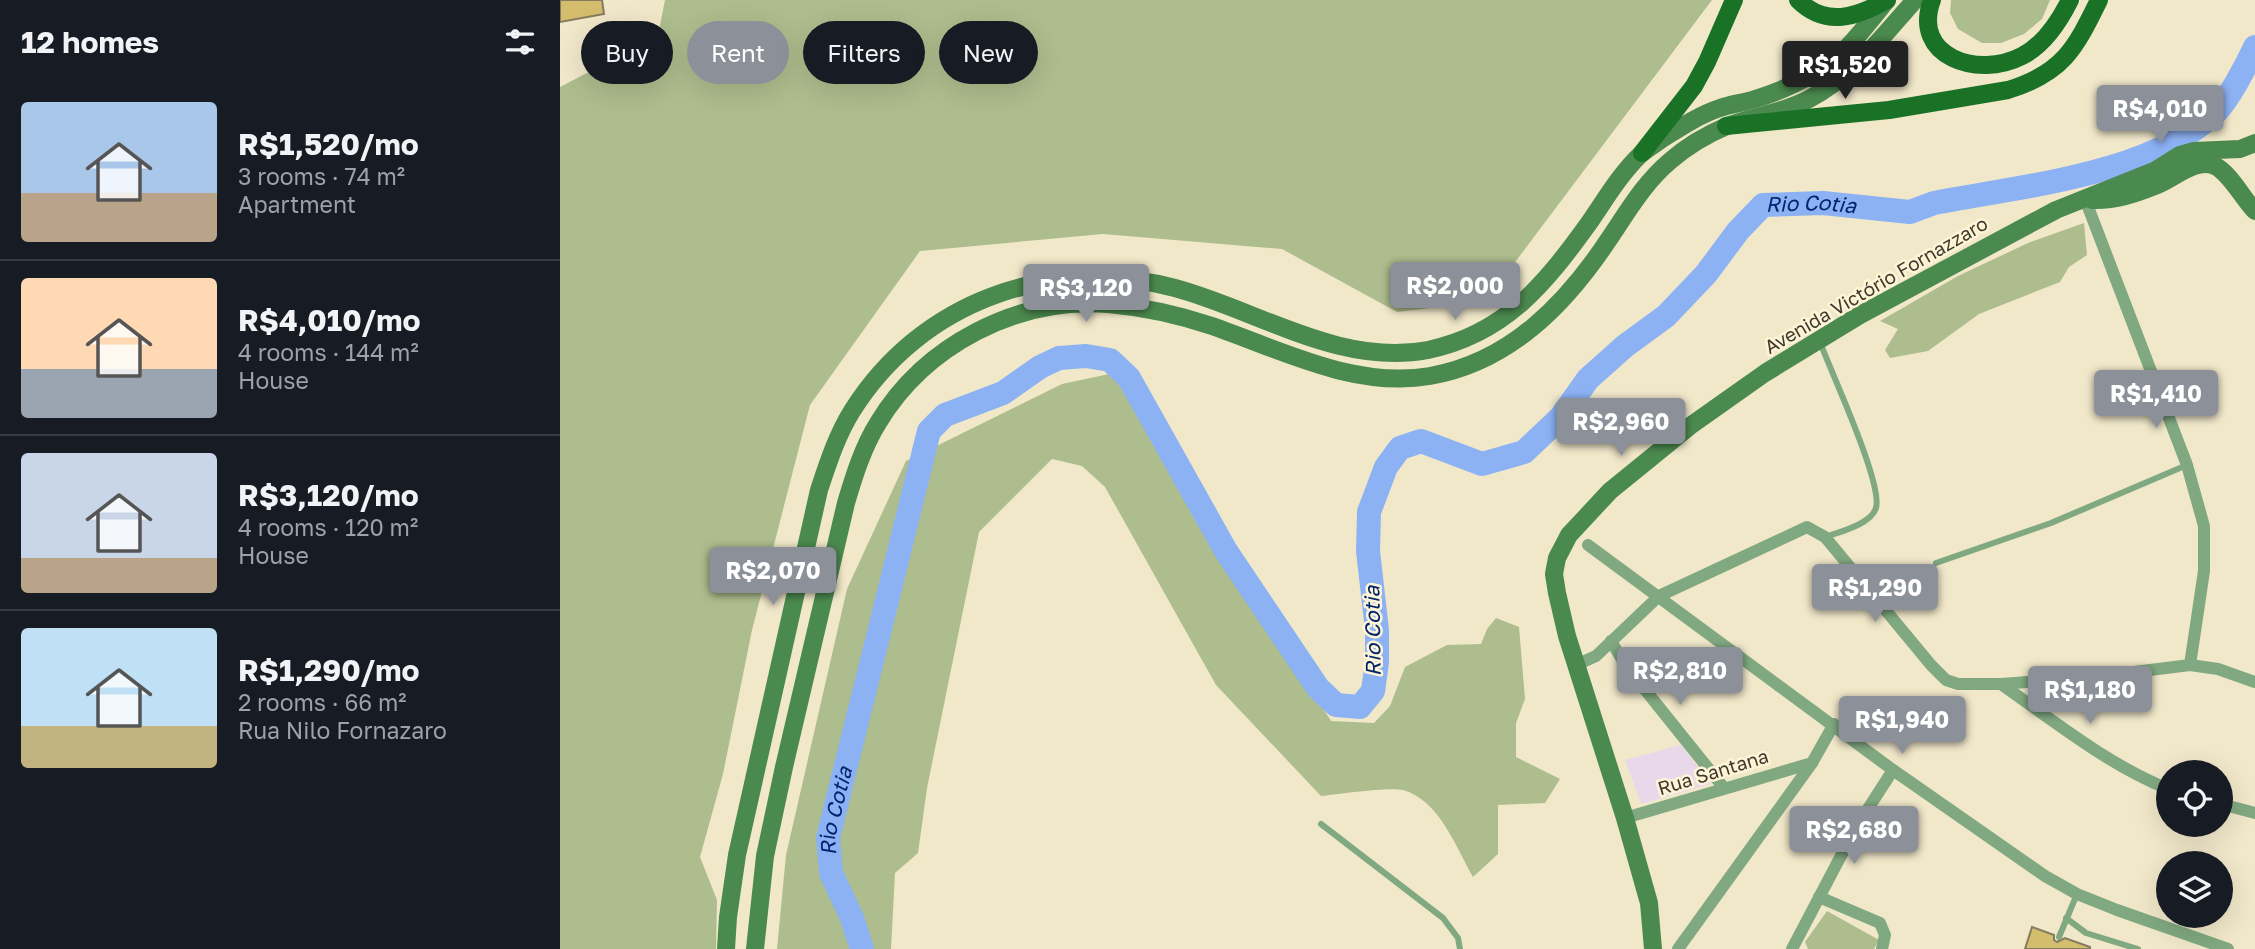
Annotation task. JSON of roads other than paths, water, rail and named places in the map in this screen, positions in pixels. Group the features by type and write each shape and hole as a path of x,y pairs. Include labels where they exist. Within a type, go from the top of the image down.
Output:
{"main road":[{"path":"726,949 737,855 819,490 834,447 853,410 904,349 937,322 971,304 1022,286 1101,277 1175,288 1338,345 1385,354 1425,351 1453,344 1496,325 1527,299 1558,263 1616,183 1694,86 1734,0"},
{"path":"1798,0 1806,8 1825,16 1845,18 1864,13 1887,0"},
{"path":"1642,153 1709,113 1787,88 1816,72 1847,47 1887,0"},
{"path":"755,949 765,856 783,767 846,503 857,466 876,425 917,373 952,345 1023,312 1066,305 1107,304 1156,311 1210,326 1342,371 1387,378 1430,376 1469,364 1513,344 1560,303 1589,268 1634,200 1671,160 1726,126 1807,101 1838,82 1863,59 1914,0"},
{"path":"1932,0 1928,22 1930,33 1939,47 1952,59 1967,65 1987,67 2023,56 2041,42 2060,21 2070,0"},
{"path":"1726,126 1889,110 1986,94 2027,84 2061,64 2076,46 2099,0"},
{"name":"Avenida Victório Fornazzaro","path":"1653,949 1648,903 1625,818 1576,665 1554,574 1556,558 1569,535 1611,491 1690,426 1819,338 2056,210 2156,170 2180,155 2194,151 2240,149 2255,143"},
{"path":"2085,199 2110,200 2159,185 2198,165 2206,164 2223,172 2255,211"}],"street":[{"path":"2085,199 2187,465 2204,526 2201,598 2190,665"},
{"path":"1576,665 1596,656 1659,596 1807,527 1825,537 1946,680 1958,684 2001,684 2094,677 2190,665 2218,669 2255,682"},
{"path":"1588,545 1893,770 2045,876 2077,894 2228,949"},
{"path":"1611,641 1626,666 1724,788"},
{"path":"2001,684 2104,756 2156,784"},
{"path":"1678,949 1812,762 1834,724"},
{"name":"Rua Santana","path":"1625,818 1812,762"},
{"path":"1792,949 1855,829 1893,770"},
{"path":"2233,807 2255,813"},
{"path":"1819,897 1880,923 1885,935 1882,949"}],"lane":[{"path":"1819,338 1864,449 1876,495 1876,508 1869,518 1825,537"},
{"path":"1936,563 2051,523 2187,465"},
{"path":"1321,824 1443,918 1458,938 1460,949"},
{"path":"2059,936 2077,894"},
{"path":"2066,918 2086,933 2138,949"}],"waterway":[{"name":"Rio Cotia","path":"862,949 852,918 831,873 828,838 929,431 945,415 1003,393 1040,367 1059,358 1086,356 1110,360 1129,378 1226,551 1318,688 1336,705 1360,707 1373,691 1377,662 1377,630 1368,551 1369,512 1386,467 1400,448 1421,441 1482,464 1524,452 1561,417 1588,379 1625,346 1666,316 1706,274 1738,231 1763,205 1823,203 1910,212 1934,203 2083,175 2121,164 2157,150 2189,133 2216,112 2243,72 2255,47"}]}
